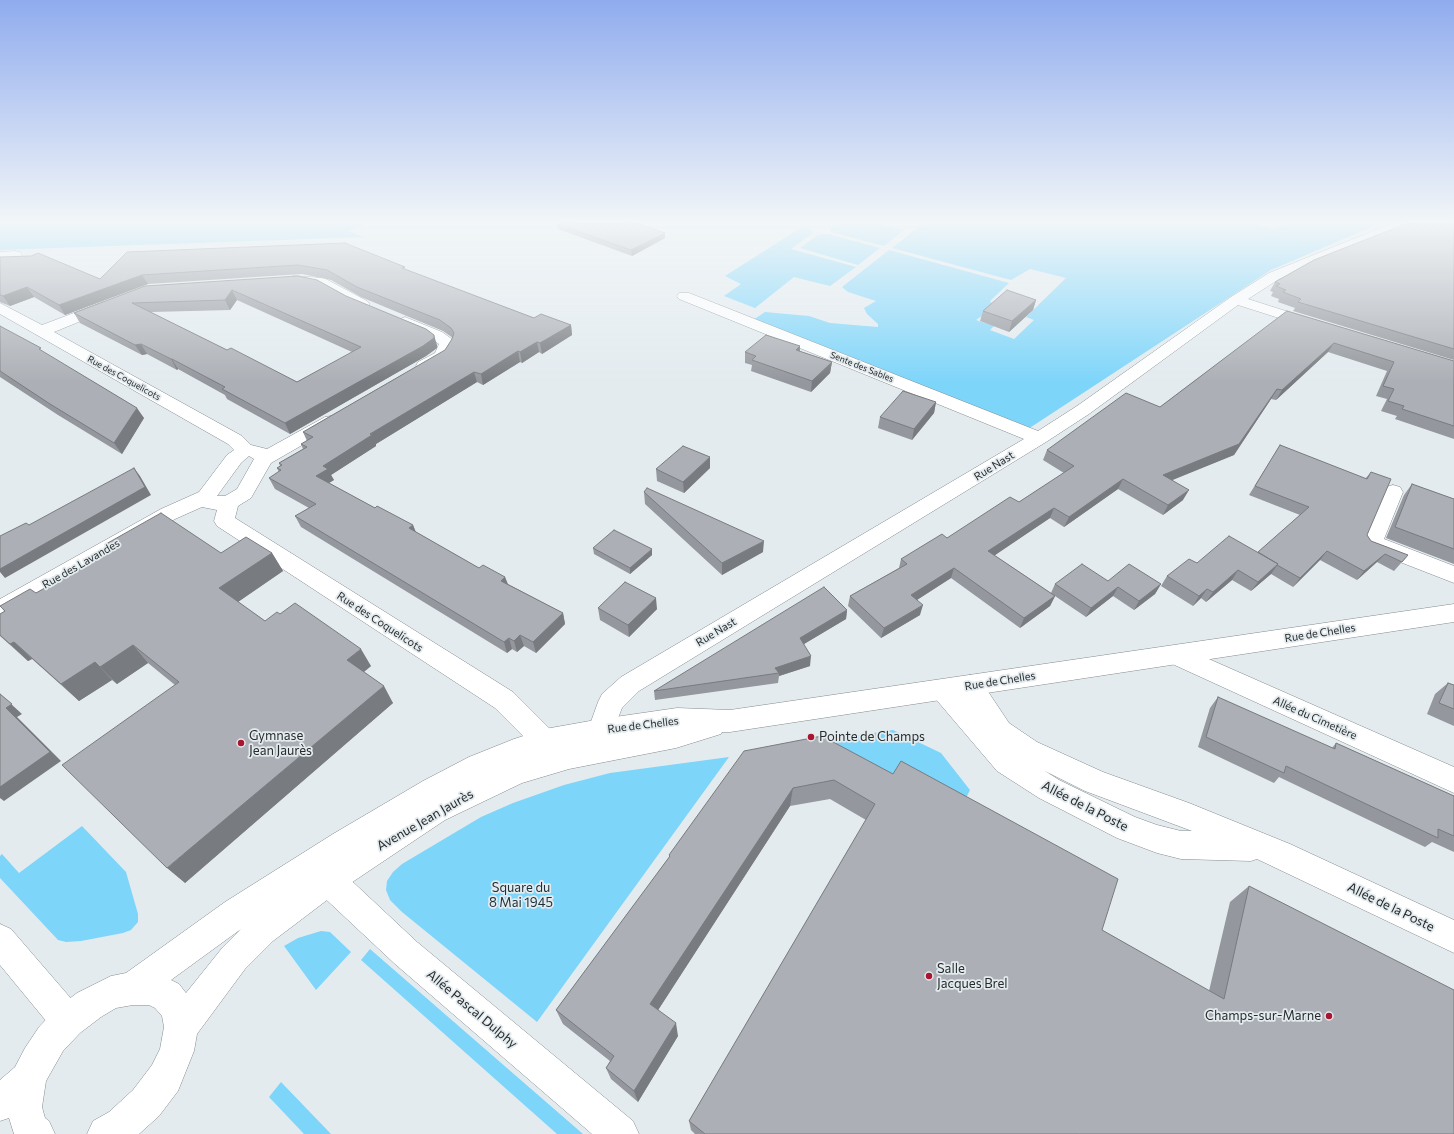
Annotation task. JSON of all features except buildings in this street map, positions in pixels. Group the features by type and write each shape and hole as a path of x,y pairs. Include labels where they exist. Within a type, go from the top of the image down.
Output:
{"street":[{"name":"Rue Nast","path":"601,730 611,702 630,684 1039,438 1083,410 1236,300 1274,276"},
{"path":"280,281 319,281 373,309"},
{"name":"Sente des Sables","path":"684,296 1039,438"},
{"path":"1236,300 1325,328"},
{"path":"41,332 116,302"},
{"name":"Rue des Coquelicots","path":"0,308 235,440 245,450"},
{"path":"394,317 436,335 447,343 446,349 441,356 413,373"},
{"path":"264,459 260,452 245,450 234,459 206,497 208,502 213,504 229,504 244,493 264,459 345,413"},
{"path":"1393,492 1372,543 1454,575"},
{"name":"Rue des Lavandes","path":"0,610 168,514 206,497"},
{"name":"Rue des Coquelicots","path":"229,504 224,521 504,700 546,741"},
{"name":"Rue de Chelles","path":"546,741 601,730 677,719 730,721 1454,613"},
{"name":"Allée du Cimetière","path":"1177,655 1454,780"},
{"name":"Allée de la Poste","path":"970,686 1000,731 1011,740 1028,750 1095,782 1189,816 1264,847 1454,938"},
{"name":"Allée de la Poste","path":"943,690 1002,757 1023,774 1127,828 1181,845 1264,847"},
{"name":"Avenue Jean Jaurès","path":"181,1027 234,958 268,925 328,880 435,811 516,773 569,757 676,737 730,721"},
{"name":"Avenue Jean Jaurès","path":"133,988 236,913 343,844 433,790 507,754 546,741"},
{"name":"Allée Pascal Dulphy","path":"328,880 406,953 620,1134"},
{"path":"0,940 68,1021"},
{"path":"36,1134 30,1128 24,1107 28,1080 38,1060 51,1040 68,1021 89,1005 106,996 133,988 152,988 167,996 177,1009 181,1027 177,1051 165,1078 146,1103 122,1126 106,1134"},
{"path":"0,1103 28,1080"}],"green space":[{"path":"725,276 844,276 830,286 794,277 755,308 724,296 741,284"},
{"path":"856,276 983,276 1009,283 990,301 995,307 976,320 994,326 990,330 1014,339 1034,320 1026,317 1066,278 1058,276 1262,276 1025,431 750,322 765,312 809,316 830,323 878,327 878,324 867,314 864,308 876,301 848,292 842,287"},
{"path":"996,276 1018,276 1011,280"},
{"path":"893,730 941,753 970,790 958,814 828,740"},
{"name":"Square du 8 Mai 1945","path":"729,757 537,1022 402,912 390,900 386,890 387,881 393,872 402,864 481,817 513,803 564,785 610,773"},
{"path":"82,826 126,872 138,914 138,922 131,930 123,933 81,941 66,942 58,940 0,878 0,856 2,854 19,873"},
{"path":"321,931 330,932 351,952 316,990 284,946 298,938"},
{"path":"370,949 583,1134 557,1134 361,960"},
{"path":"281,1082 331,1134 304,1134 269,1097"}],"place":[{"name":"Pointe de Champs","path":"811,737"},
{"name":"Gymnase Jean Jaurès","path":"241,743"},
{"name":"Salle Jacques Brel","path":"929,976"},
{"name":"Champs-sur-Marne","path":"1329,1016"}]}
